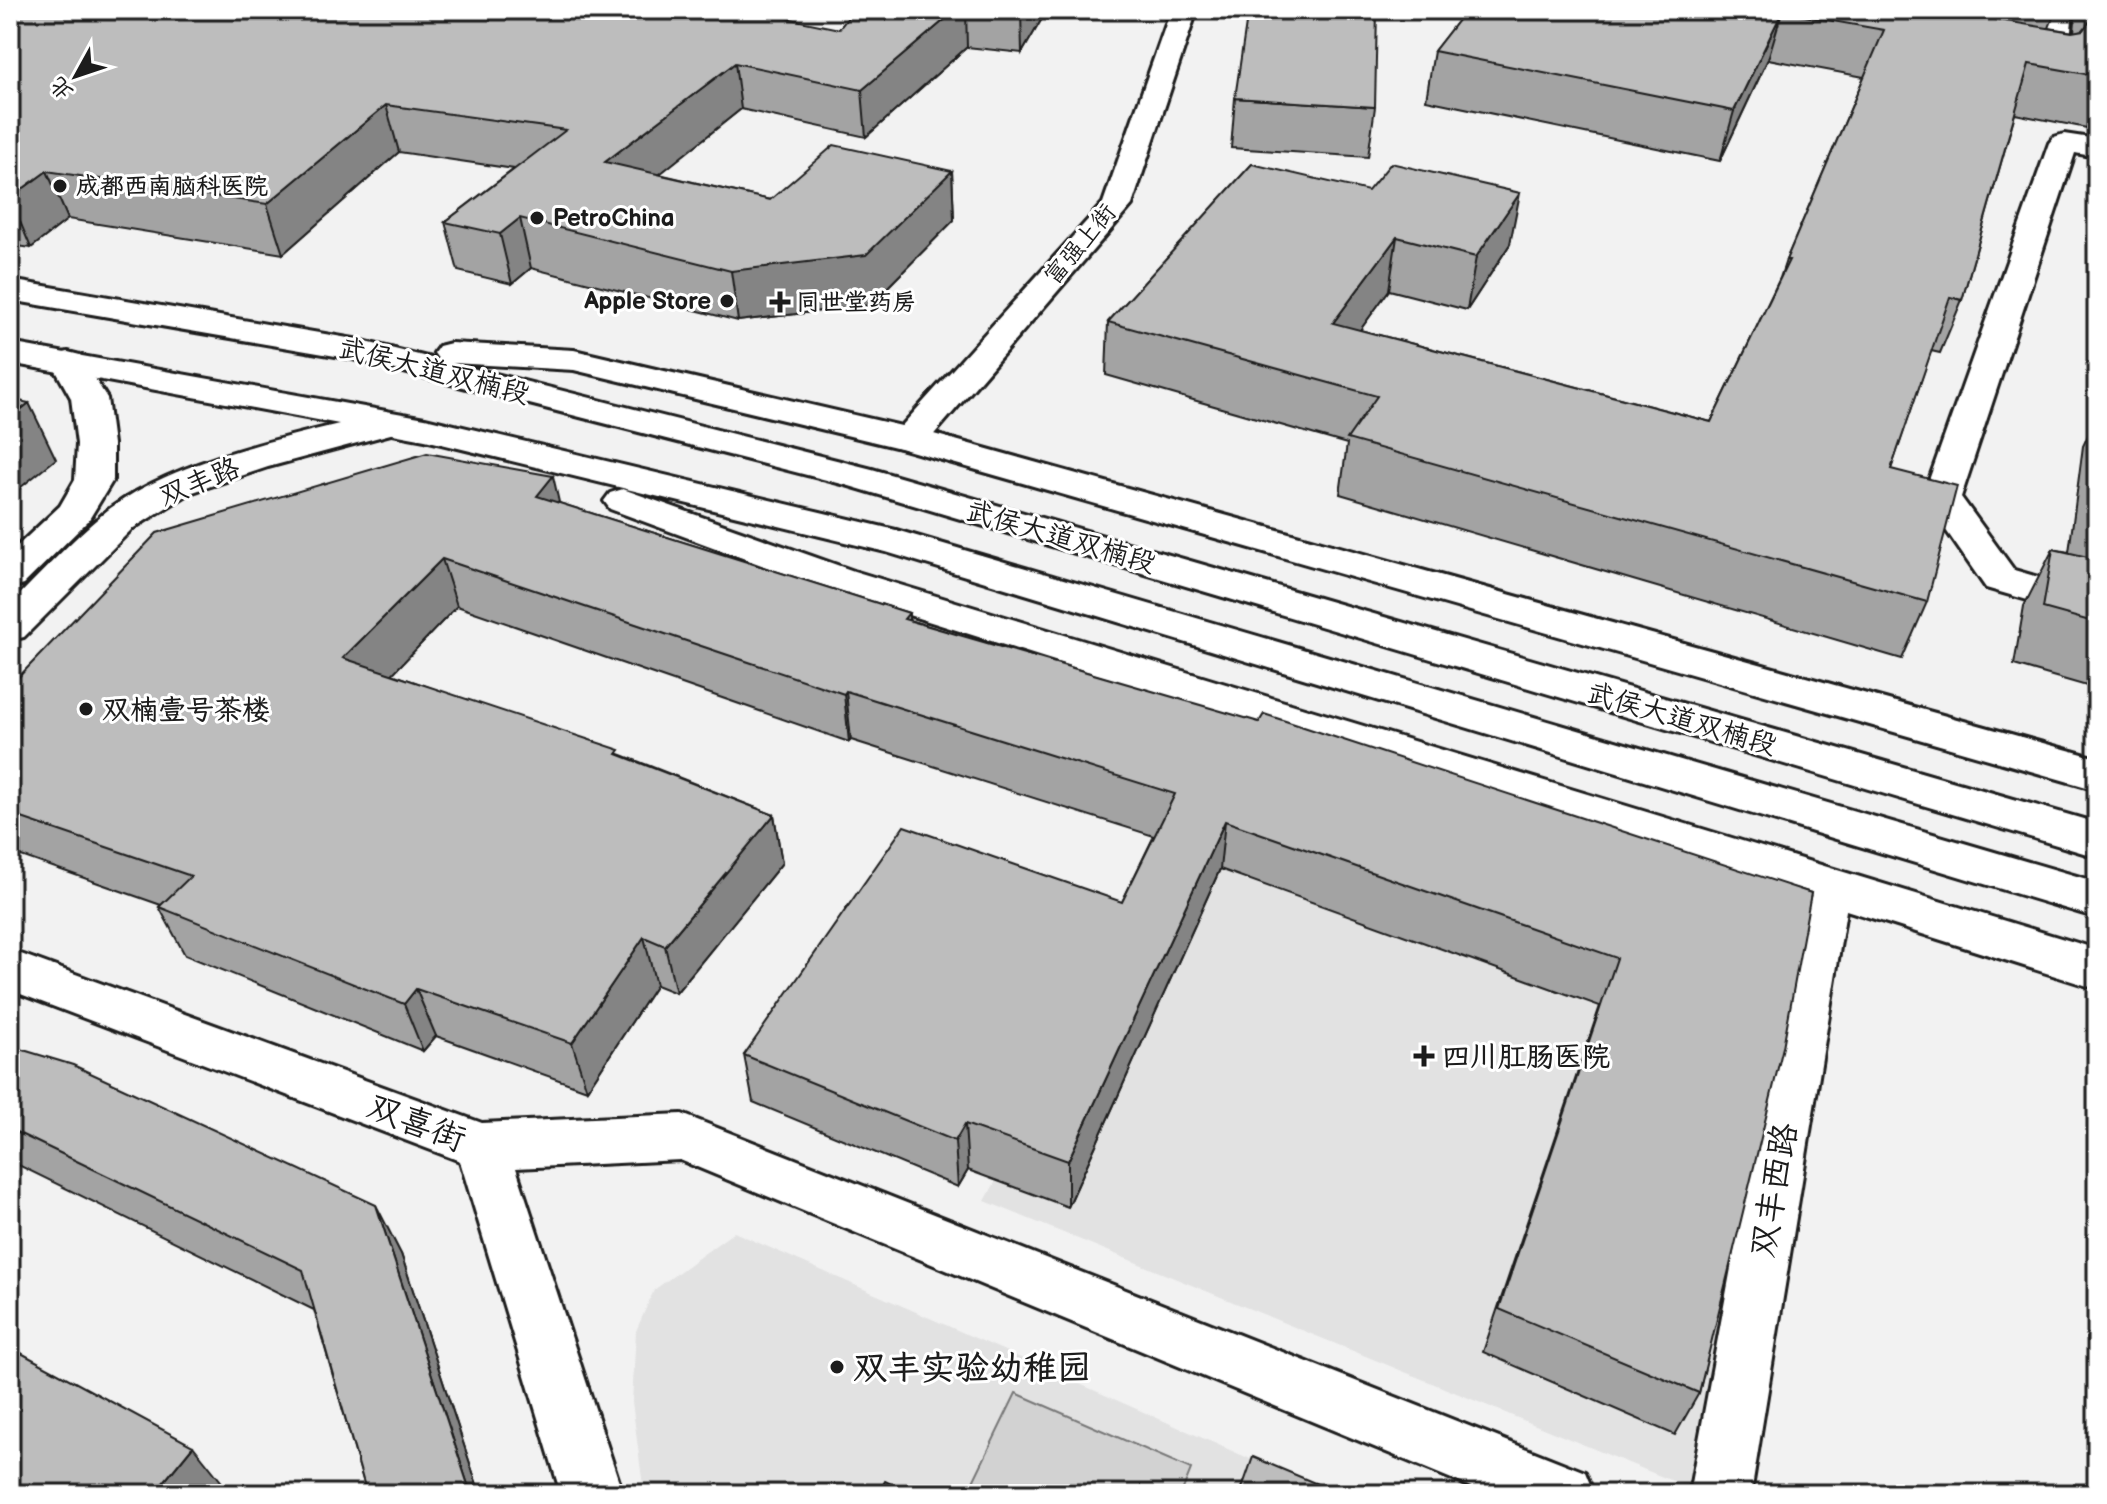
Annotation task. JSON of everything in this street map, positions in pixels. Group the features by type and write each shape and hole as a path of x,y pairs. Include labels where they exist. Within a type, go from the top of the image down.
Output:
{"main road":[{"name":"富强上街","path":"910,439 1117,205 1184,10"},
{"path":"2006,61 2053,69 2060,10"},
{"path":"2097,148 2064,143 1942,497 2000,579 2097,607"},
{"name":"武侯大道双楠段","path":"10,290 354,349 859,477 2097,840"},
{"path":"354,349 574,360 910,439 2097,774"},
{"name":"武侯大道双楠段","path":"10,353 405,426 896,542 2097,900"},
{"path":"10,575 75,513 94,480 95,444 89,398 68,362"},
{"path":"405,426 840,580 2097,969"},
{"name":"双丰路","path":"10,627 118,521 177,485 255,459 405,426"},
{"name":"双丰西路","path":"1720,1494 1826,886"},
{"name":"双喜街","path":"10,970 482,1146 592,1494"},
{"path":"482,1146 682,1137 1563,1494"}],"shaded area":[{"name":"四川肛肠医院","path":"1239,732 1813,910 1697,1491 985,1201"},
{"name":"双丰实验幼稚园","path":"734,1232 1330,1494 644,1494 632,1402 636,1331 654,1290"},
{"path":"1016,1393 1191,1469 1181,1494 983,1494 970,1488"}],"building":[{"path":"10,10 747,10 839,29 854,10 956,10 862,90 735,63 605,162 770,200 834,145 952,171 866,255 731,271 520,218 500,234 445,222 566,130 386,105 267,204 47,171 10,198"},
{"path":"1248,10 1377,10 1375,107 1235,98"},
{"path":"1466,10 1939,10 2072,32 2083,30 2090,21 2091,10 2097,10 2097,76 2029,64 1962,300 1950,297 1891,469 1957,486 1927,602 1347,439 1377,396 1108,322 1252,164 1368,191 1391,163 1520,193 1476,257 1397,237 1333,323 1711,422 1789,260 1786,260 1884,30 1782,12 1734,111 1434,51"},
{"path":"10,399 29,403 10,418"},
{"path":"427,453 553,476 537,496 909,613 904,619 1259,722 1264,714 1811,893 1783,1047 1699,1393 1499,1309 1617,958 1225,821 1068,1161 965,1124 955,1141 744,1055 904,826 1122,902 1175,794 846,691 844,694 442,559 343,658 620,750 617,754 774,815 665,946 644,937 572,1043 416,989 404,1004 159,907 191,876 10,814 10,686 157,533"},
{"path":"2053,549 2097,559 2097,623 2043,608"},
{"path":"10,1046 73,1065 376,1205 471,1494 367,1494 303,1270 10,1129"},
{"path":"10,1347 193,1446 154,1494 10,1494"},
{"path":"1253,1457 1341,1494 1240,1494"},
{"path":"885,1481 911,1494 878,1494"}],"place":[{"name":"成都西南脑科医院","path":"60,186"},
{"name":"PetroChina","path":"537,218"},
{"name":"Apple Store","path":"727,301"},
{"name":"同世堂药房","path":"780,302"},
{"name":"双楠壹号茶楼","path":"86,709"},
{"name":"四川肛肠医院","path":"1424,1056"},
{"name":"双丰实验幼稚园","path":"837,1367"}]}
